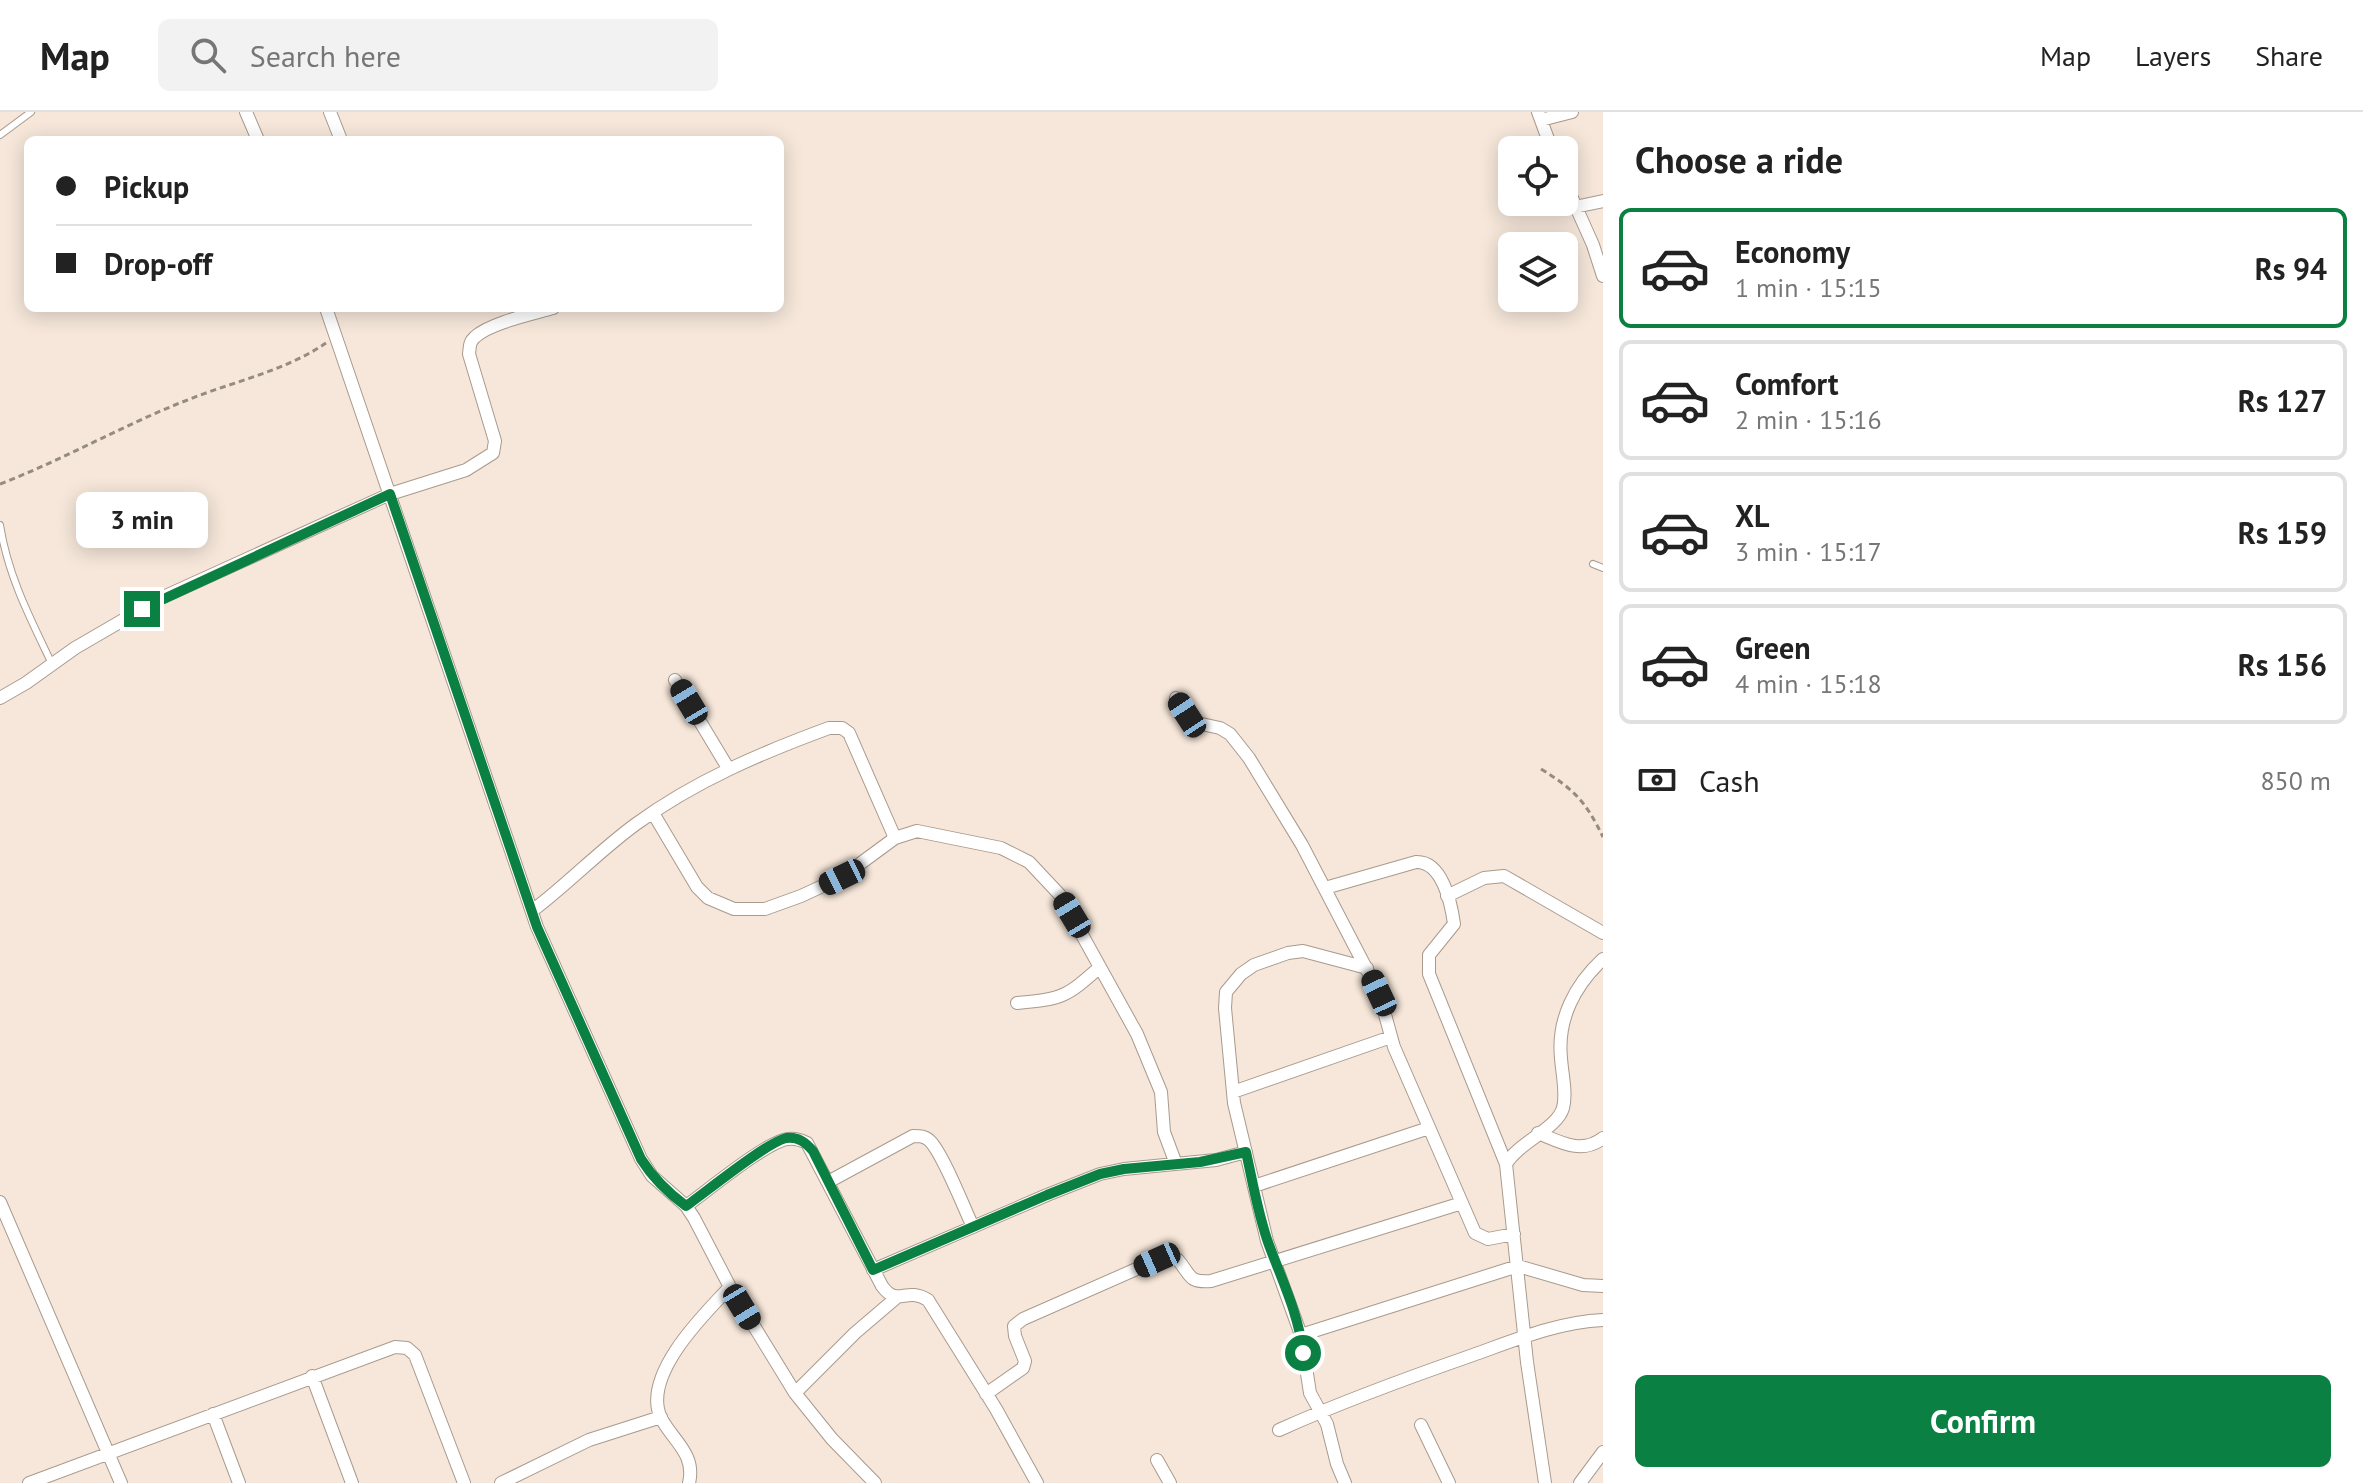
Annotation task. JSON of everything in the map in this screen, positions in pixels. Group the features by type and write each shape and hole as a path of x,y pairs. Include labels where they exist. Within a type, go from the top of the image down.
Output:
{"street":[{"path":"246,112 256,136"},
{"path":"330,112 339,136"},
{"path":"1547,136 1540,116 1572,112"},
{"path":"1578,206 1603,201"},
{"path":"1578,213 1603,276"},
{"path":"327,312 532,911 641,1159 652,1176 686,1206 730,1287 795,1393 832,1439 875,1483"},
{"path":"0,698 97,634 161,598 390,494 466,470 493,453 495,441 469,354 470,343 476,335 489,329 541,312"},
{"path":"675,680 728,768"},
{"path":"1176,698 1187,715 1197,723 1220,728 1230,734 1302,845 1379,993 1391,1037 1475,1233 1488,1239 1514,1234"},
{"path":"532,911 635,824 728,768 829,728 842,728 849,733 895,838"},
{"path":"653,813 697,887 719,905 748,911 782,904 833,881 895,838 917,831 1017,854 1043,875 1060,895 1137,1034 1161,1092 1164,1132 1176,1164"},
{"path":"1325,888 1426,861 1434,867 1447,896 1454,924 1429,955 1429,974 1506,1164 1545,1483"},
{"path":"1447,896 1484,878 1504,876 1603,933"},
{"path":"1345,1483 1327,1424 1310,1393 1301,1335 1267,1241 1233,1092 1225,1008 1226,992 1231,983 1254,965 1288,953 1303,951 1367,968"},
{"path":"1506,1164 1513,1152 1559,1118 1563,1107 1560,1053 1563,1017 1579,986 1603,959"},
{"path":"1017,1003 1043,1002 1065,995 1100,967"},
{"path":"1233,1092 1391,1037"},
{"path":"1254,1186 1429,1128"},
{"path":"1538,1133 1582,1148 1594,1145 1603,1138"},
{"path":"828,1182 913,1136 922,1136 931,1142 938,1153 973,1227"},
{"path":"686,1206 786,1138 798,1139 807,1143 873,1270 888,1295 896,1298"},
{"path":"873,1270 1100,1174 1246,1152"},
{"path":"0,1202 121,1483"},
{"path":"986,1394 1023,1368 1025,1361 1014,1326 1023,1319 1157,1260 1168,1257 1178,1260 1190,1279 1211,1281 1462,1203"},
{"path":"1301,1335 1518,1266 1583,1285 1603,1286"},
{"path":"689,1483 691,1464 661,1417 659,1393 670,1363 688,1332 730,1287"},
{"path":"795,1393 855,1333 896,1298 908,1293 918,1294 928,1300 1037,1483"},
{"path":"1279,1430 1357,1395 1525,1337 1567,1325 1603,1320"},
{"path":"29,1483 395,1347 407,1348 415,1355 464,1483"},
{"path":"312,1376 352,1483"},
{"path":"213,1414 239,1483"},
{"path":"501,1483 589,1440 661,1417"},
{"path":"1421,1425 1449,1483"},
{"path":"1580,1483 1603,1452"},
{"path":"1157,1460 1170,1483"}],"lane":[{"path":"0,135 31,112"},
{"path":"0,525 15,589 52,664"},
{"path":"1593,564 1603,568"}],"path":[{"path":"0,484 48,466 190,399 289,363 335,336"},
{"path":"1541,769 1583,800 1603,837"}],"route":[{"path":"142,609 390,494 537,927 641,1159 669,1194 686,1206 786,1138 798,1139 807,1143 813,1151 873,1270 1100,1174 1216,1160 1246,1152 1267,1241 1291,1302 1303,1353"}]}
